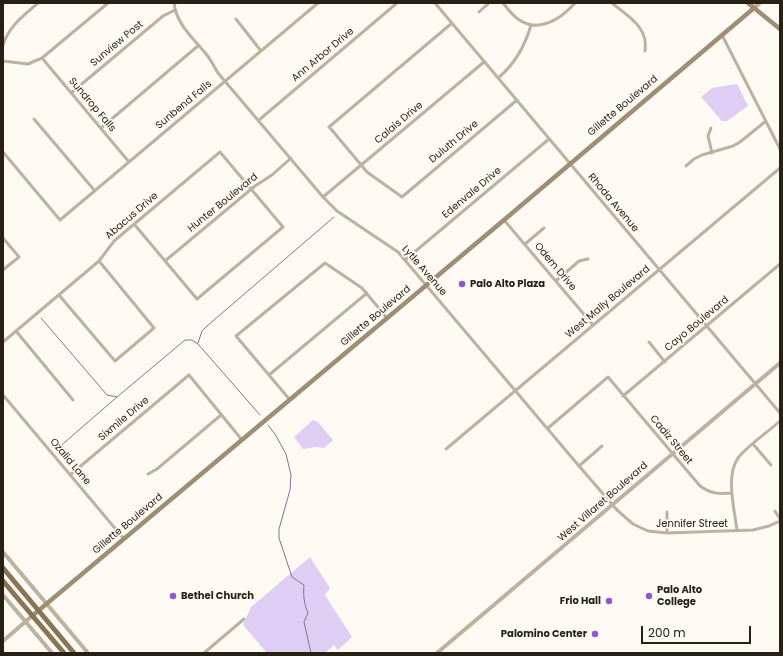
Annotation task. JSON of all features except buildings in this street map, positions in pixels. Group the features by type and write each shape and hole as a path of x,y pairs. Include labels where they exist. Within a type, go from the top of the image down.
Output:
{"main road":[{"path":"748,3 780,29"},
{"name":"Gillette Boulevard","path":"32,616 388,318 426,284 504,220 754,8"},
{"path":"3,568 74,653"},
{"path":"3,581 64,653"}],"street":[{"path":"3,45 7,35 14,25 38,3"},
{"path":"3,61 28,64 42,58 108,3"},
{"name":"Lytle Avenue","path":"174,3 175,10 184,28 199,45 225,81 323,197 337,211 392,247 405,260 612,504"},
{"name":"Sunbend Falls","path":"3,152 60,220 318,3"},
{"name":"Ann Arbor Drive","path":"259,120 397,3"},
{"name":"Rhoda Avenue","path":"435,3 780,413"},
{"path":"479,12 489,3"},
{"path":"503,3 516,18 530,25 542,25 552,22 564,14 575,3"},
{"path":"612,3 634,20 641,28 646,42 645,51"},
{"name":"Gillette Boulevard","path":"754,8 760,3"},
{"name":"Sunview Post","path":"71,93 163,16 175,10"},
{"path":"236,19 261,51"},
{"path":"361,165 329,126 452,23"},
{"path":"498,78 513,64 527,40 530,25"},
{"path":"722,34 780,149"},
{"path":"101,128 199,45"},
{"name":"Sundrop Falls","path":"42,58 130,162"},
{"name":"Calais Drive","path":"323,197 484,62"},
{"name":"Duluth Drive","path":"361,165 373,177 402,197 517,100"},
{"path":"34,119 95,191"},
{"path":"686,166 698,157 726,149 740,142 766,121"},
{"path":"711,128 708,136 712,153"},
{"name":"Edenvale Drive","path":"405,260 549,139"},
{"name":"Abacus Drive","path":"3,342 99,261 110,245 220,152 251,189"},
{"name":"Hunter Boulevard","path":"165,261 251,189 272,175 291,158"},
{"name":"West Mally Boulevard","path":"446,449 780,168"},
{"path":"134,224 197,299 283,227 251,189"},
{"name":"Odem Drive","path":"504,220 593,325"},
{"path":"525,244 544,228"},
{"path":"3,238 19,257 3,270"},
{"path":"556,281 579,261 588,259"},
{"path":"59,295 115,361 154,328 99,261"},
{"path":"290,400 236,336 325,263 358,284 388,318"},
{"name":"Cayo Boulevard","path":"624,396 780,264"},
{"path":"269,375 367,293"},
{"path":"16,331 73,400"},
{"path":"649,342 665,362"},
{"name":"West Villaret Boulevard","path":"437,653 780,363"},
{"name":"Sixmile Drive","path":"70,475 189,375 221,415"},
{"name":"Cadiz Street","path":"548,428 608,377 695,481 707,491 718,494 732,492"},
{"name":"Ozalid Lane","path":"3,395 124,539"},
{"path":"3,404 7,401"},
{"path":"148,474 157,469 221,415 242,440"},
{"path":"737,531 731,474 735,463 741,454 780,422"},
{"path":"753,444 771,465"},
{"path":"579,466 602,446"},
{"name":"Jennifer Street","path":"612,504 623,517 634,525 648,531 667,533 737,531 761,528 780,520"},
{"path":"775,511 780,520"},
{"path":"667,512 667,533"},
{"path":"3,552 88,653"},
{"path":"3,595 52,653"},
{"name":"Gillette Boulevard","path":"3,641 32,616"},
{"path":"204,653 244,619"}],"shaded area":[{"path":"737,84 748,106 727,121 722,121 701,97 712,88"},
{"path":"313,420 318,422 333,440 324,448 316,447 303,449 294,437"},
{"path":"310,557 330,588 325,595 352,637 338,650 334,645 325,653 267,653 243,625 251,607"}],"waterway":[{"path":"198,343 202,331 207,326 334,217"},
{"path":"41,318 107,395 117,397 185,340 192,340 198,344 260,415"},
{"path":"57,449 117,397"},
{"path":"268,425 275,434 286,454 291,475 290,490 279,529 279,538 292,577 304,585 304,599 308,613 304,622 311,653"}],"place":[{"name":"Palo Alto Plaza","path":"462,284"},
{"name":"Bethel Church","path":"173,596"},
{"name":"Palo Alto College","path":"649,596"},
{"name":"Frio Hall","path":"609,601"},
{"name":"Palomino Center","path":"595,634"}]}
